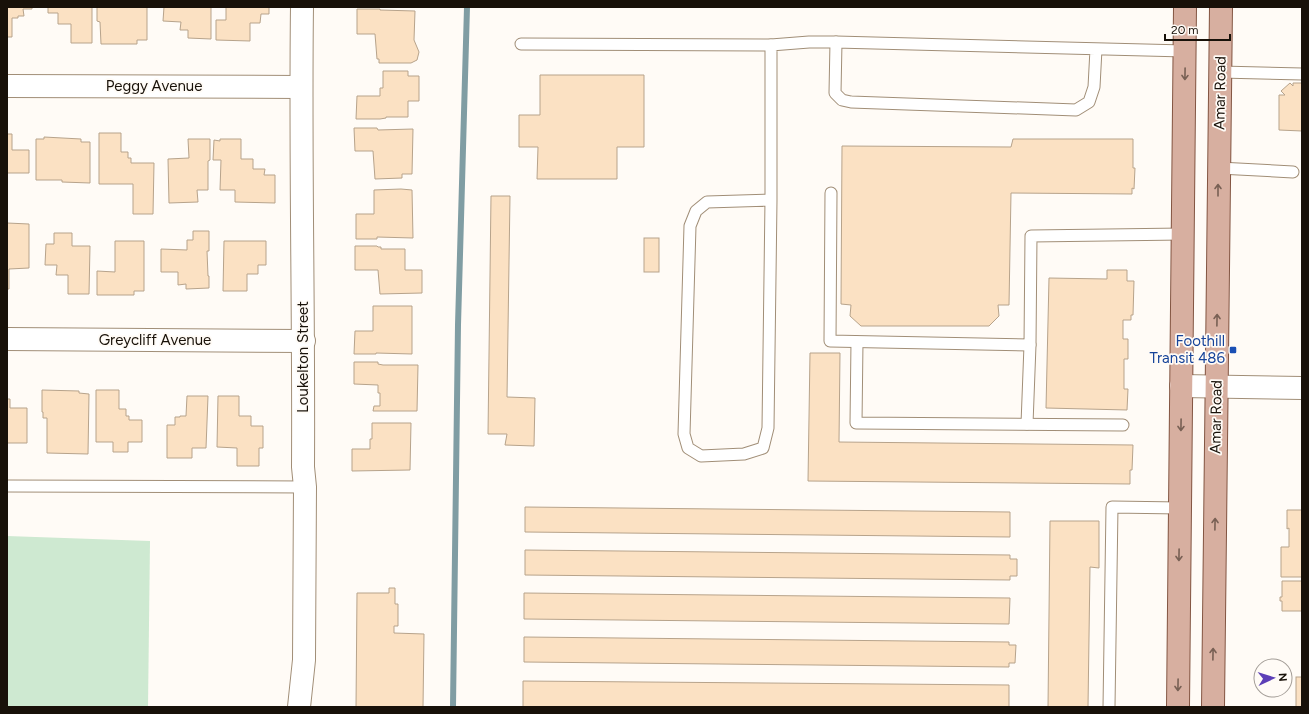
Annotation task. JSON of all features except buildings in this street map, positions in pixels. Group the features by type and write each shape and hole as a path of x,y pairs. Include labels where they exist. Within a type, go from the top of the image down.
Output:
{"main road":[{"path":"1178,707 1185,7"},
{"name":"Amar Road","path":"1213,707 1221,7"}],"street":[{"name":"Loukelton Street","path":"299,707 304,660 305,487 303,467 304,341 301,87 302,7"},
{"name":"Peggy Avenue","path":"7,86 301,87"},
{"name":"Greycliff Avenue","path":"7,339 304,341"},
{"path":"1181,386 1302,388"}],"lane":[{"path":"521,44 772,45 809,42 836,42 1185,51"},
{"path":"836,42 835,93 842,100 851,102 1068,110 1076,110 1089,102 1094,87 1096,49"},
{"path":"771,200 707,202 696,211 690,226 684,434 688,448 701,456 744,454 762,448 768,428 771,200 772,45"},
{"path":"1220,72 1302,74"},
{"path":"1219,168 1293,172"},
{"path":"831,193 830,341 1030,345"},
{"path":"1027,424 1030,345 1031,236 1183,234"},
{"path":"856,342 856,423 1123,425"},
{"path":"7,486 305,487"},
{"path":"1110,707 1112,507 1180,508"}],"green space":[{"path":"7,536 150,541 148,707 7,707"}],"waterway":[{"path":"453,707 458,325 467,7"}],"place":[{"name":"Foothill Transit 486","path":"1233,350"}]}
